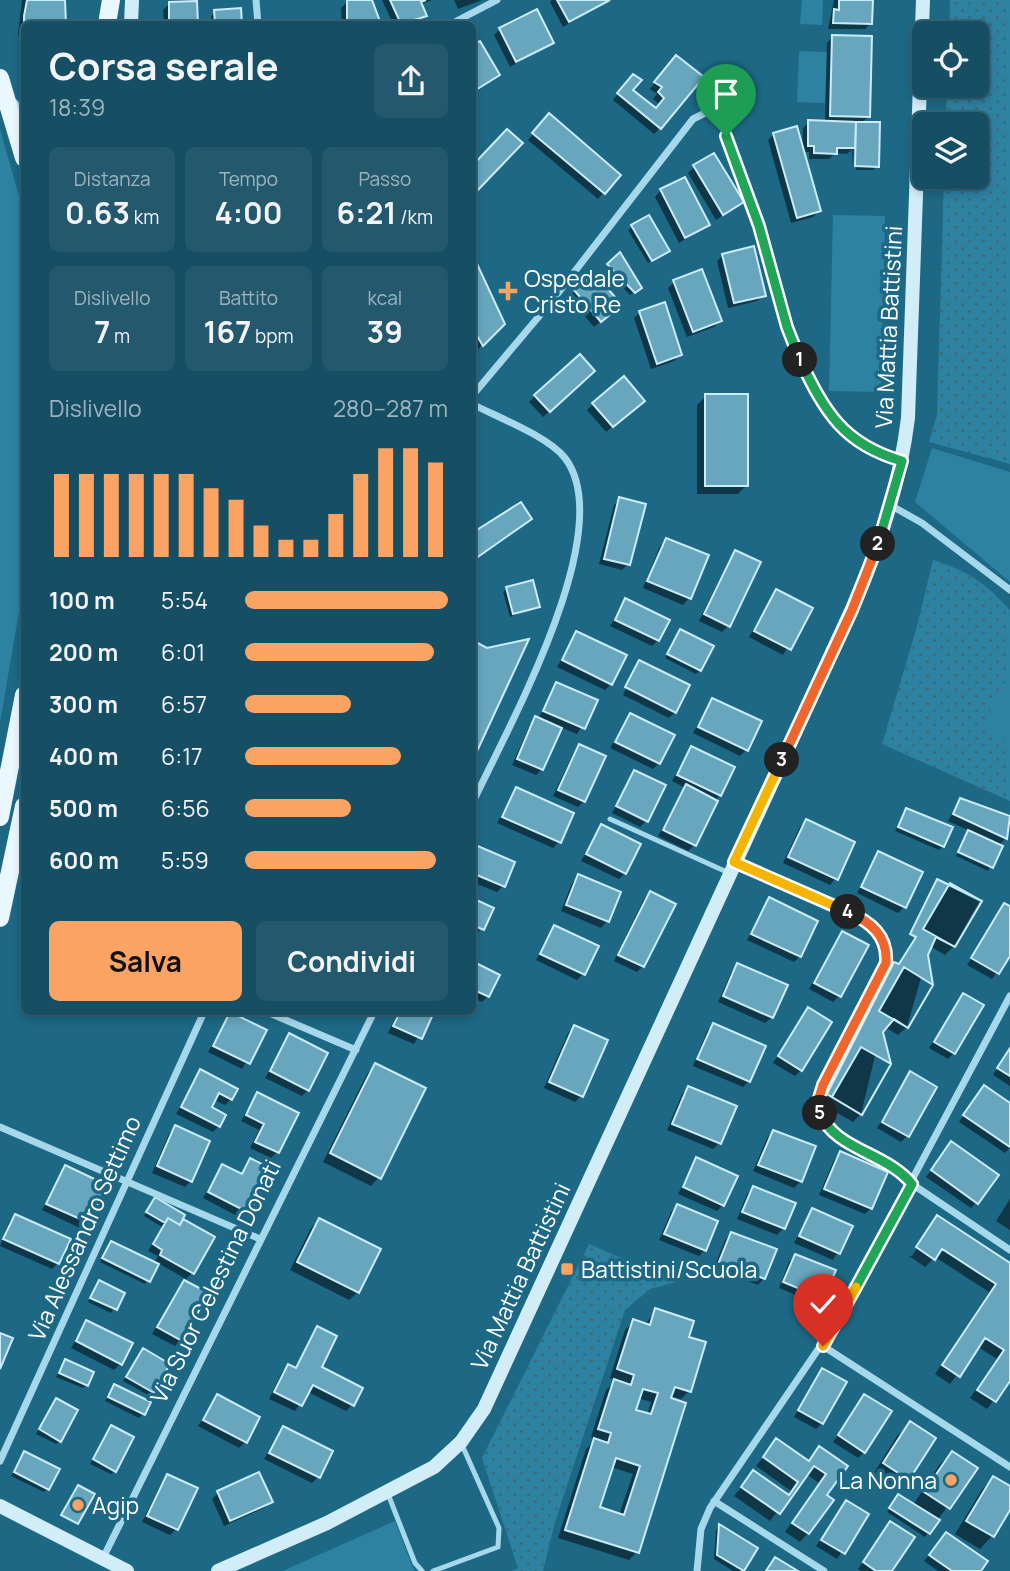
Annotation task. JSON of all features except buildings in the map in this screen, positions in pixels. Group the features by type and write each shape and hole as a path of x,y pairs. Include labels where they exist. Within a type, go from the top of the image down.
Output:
{"main road":[{"path":"108,21 111,0"},
{"path":"131,21 132,0"},
{"name":"Via Mattia Battistini","path":"218,1571 388,1494 434,1468 461,1442 493,1389 862,589 902,461 912,366 923,0"},
{"path":"0,76 21,148"},
{"path":"0,817 21,710"},
{"path":"0,918 21,820"},
{"path":"0,1506 100,1565 127,1571"}],"street":[{"path":"111,0 113,21"},
{"path":"256,0 258,21"},
{"path":"457,21 496,0"},
{"path":"0,76 21,112"},
{"path":"476,391 551,302 693,118 709,111 721,124 759,226 787,327 806,373 832,419 845,434 865,448 902,461"},
{"path":"476,406 541,440 563,455 573,474 579,524 573,566 559,613 476,795"},
{"path":"890,505 922,523 1010,590"},
{"path":"732,867 856,915 882,936 887,954 885,969 823,1085 818,1105 824,1122 834,1134 884,1159 901,1171 912,1184 1010,1250"},
{"path":"697,1571 701,1529 714,1501 823,1346 912,1184 1010,996"},
{"name":"Via Alessandro Settimo","path":"0,1461 203,1015"},
{"path":"274,1015 356,1050"},
{"name":"Via Suor Celestina Donati","path":"100,1565 373,1015"},
{"path":"0,1127 260,1239"},
{"path":"823,1346 1010,1467"},
{"path":"714,1501 824,1571"}],"lane":[{"path":"610,819 732,867"},
{"path":"433,1571 498,1547 499,1528 461,1442"},
{"path":"388,1494 415,1563 422,1571"}],"shaded area":[{"path":"802,0 823,0 822,25 800,24"},
{"path":"950,0 1010,0 1010,464 929,442 937,415 944,189 989,189 989,112 946,112 947,98 989,98 989,21 949,21"},
{"path":"799,51 827,52 825,103 797,102"},
{"path":"0,129 21,203 21,600 0,723"},
{"path":"833,215 885,216 881,392 829,391"},
{"path":"932,448 1010,472 1010,582 915,502"},
{"path":"933,560 976,579 1010,610 1010,801 882,744 916,630"},
{"path":"1010,673 1010,742 982,727"},
{"path":"589,1244 676,1282 650,1289 625,1310 555,1522 543,1571 512,1571 518,1568 482,1458"},
{"path":"395,1521 414,1571 284,1571 287,1569"}],"place":[{"name":"Ospedale Cristo Re","path":"508,291"},
{"name":"Battistini/Scuola","path":"567,1269"},
{"name":"La Nonna","path":"951,1480"},
{"name":"Agip","path":"78,1505"}],"route":[{"path":"726,136 759,226 787,327 806,373 832,419 845,434 865,448 902,461 866,578 734,862 856,915 879,932 886,948 883,974 823,1085 818,1105 824,1122 834,1134 884,1159 901,1171 912,1184 823,1346"}]}
